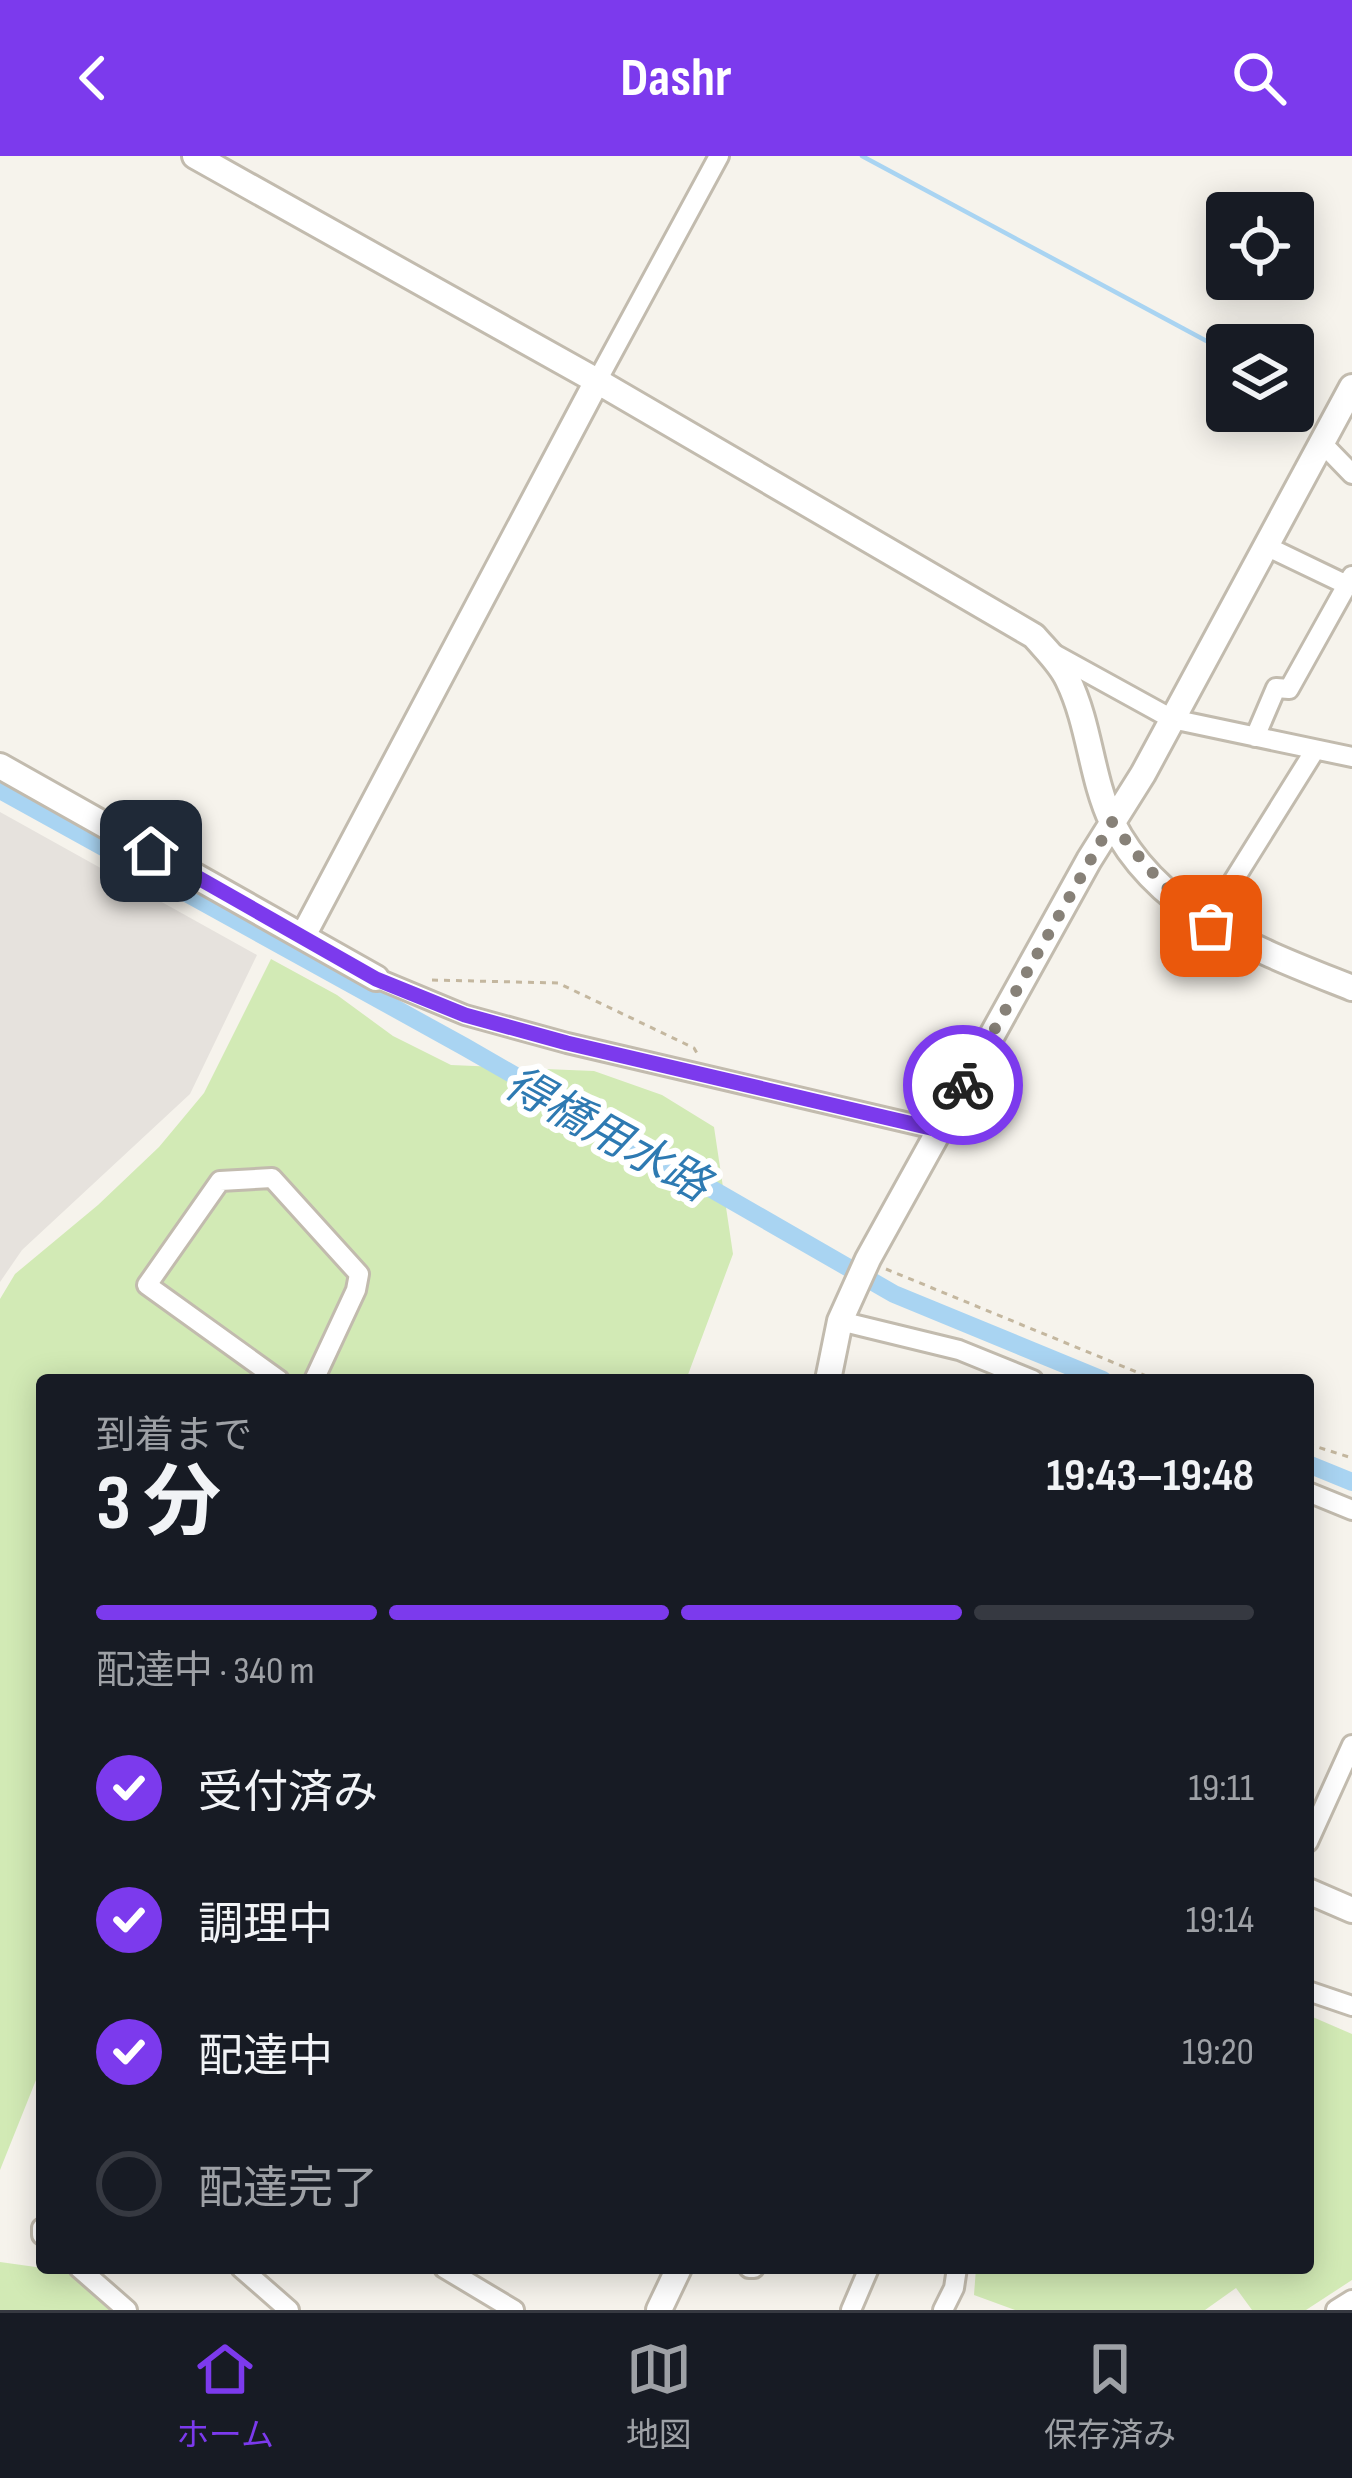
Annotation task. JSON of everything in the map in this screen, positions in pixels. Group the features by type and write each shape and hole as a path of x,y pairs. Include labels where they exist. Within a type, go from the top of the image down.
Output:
{"street":[{"path":"195,156 596,381 1034,636 1066,675 1082,714 1112,822 1146,869 1208,923 1247,945 1352,988"},
{"path":"302,936 719,156"},
{"path":"829,1374 840,1321 866,1263 1172,719 1352,387"},
{"path":"1322,443 1352,474"},
{"path":"1255,737 1276,688 1289,689 1349,580 1266,546"},
{"path":"1046,650 1172,719 1352,757"},
{"path":"1208,923 1316,750"},
{"path":"0,766 376,979 465,1015 939,1130"},
{"path":"271,1374 147,1285 220,1181 272,1178 359,1274 317,1374"},
{"path":"840,1321 959,1350 1018,1374"},
{"path":"1314,1494 1352,1510"},
{"path":"1314,1829 1351,1750"},
{"path":"1314,1894 1352,1910"},
{"path":"1314,1993 1352,2006"},
{"path":"87,2274 127,2310"},
{"path":"248,2274 289,2310"},
{"path":"454,2274 514,2310"},
{"path":"659,2310 676,2274"},
{"path":"851,2310 866,2274"},
{"path":"943,2310 956,2274"},
{"path":"1336,2310 1352,2300"}],"path":[{"path":"422,980 558,982 694,1048 712,1077"},
{"path":"866,1263 1141,1374"},
{"path":"1314,1446 1352,1459"}],"shaded area":[{"path":"0,812 257,955 190,1094 22,1250 0,1282"}],"green space":[{"path":"271,959 337,995 393,1036 451,1065 594,1071 662,1095 714,1127 733,1254 688,1374 36,1374 36,2080 0,2170 0,1299 15,1274 159,1147 204,1093"},
{"path":"1314,2018 1352,2034 1352,2280 1306,2310 1252,2310 1236,2288 1205,2310 1015,2310 974,2295 976,2274 1314,2274"},
{"path":"0,2262 36,2267 36,2274 86,2274 120,2310 0,2310"}],"waterway":[{"path":"862,156 1206,341"},
{"name":"得橋用水路","path":"0,790 465,1047 894,1294 1088,1374"},
{"name":"得橋用水路","path":"1314,1466 1352,1482"}],"way so far":[{"path":"963,1085 1112,822 1146,869 1211,926"}],"route":[{"path":"151,851 376,979 465,1015 939,1130 963,1085"}]}
